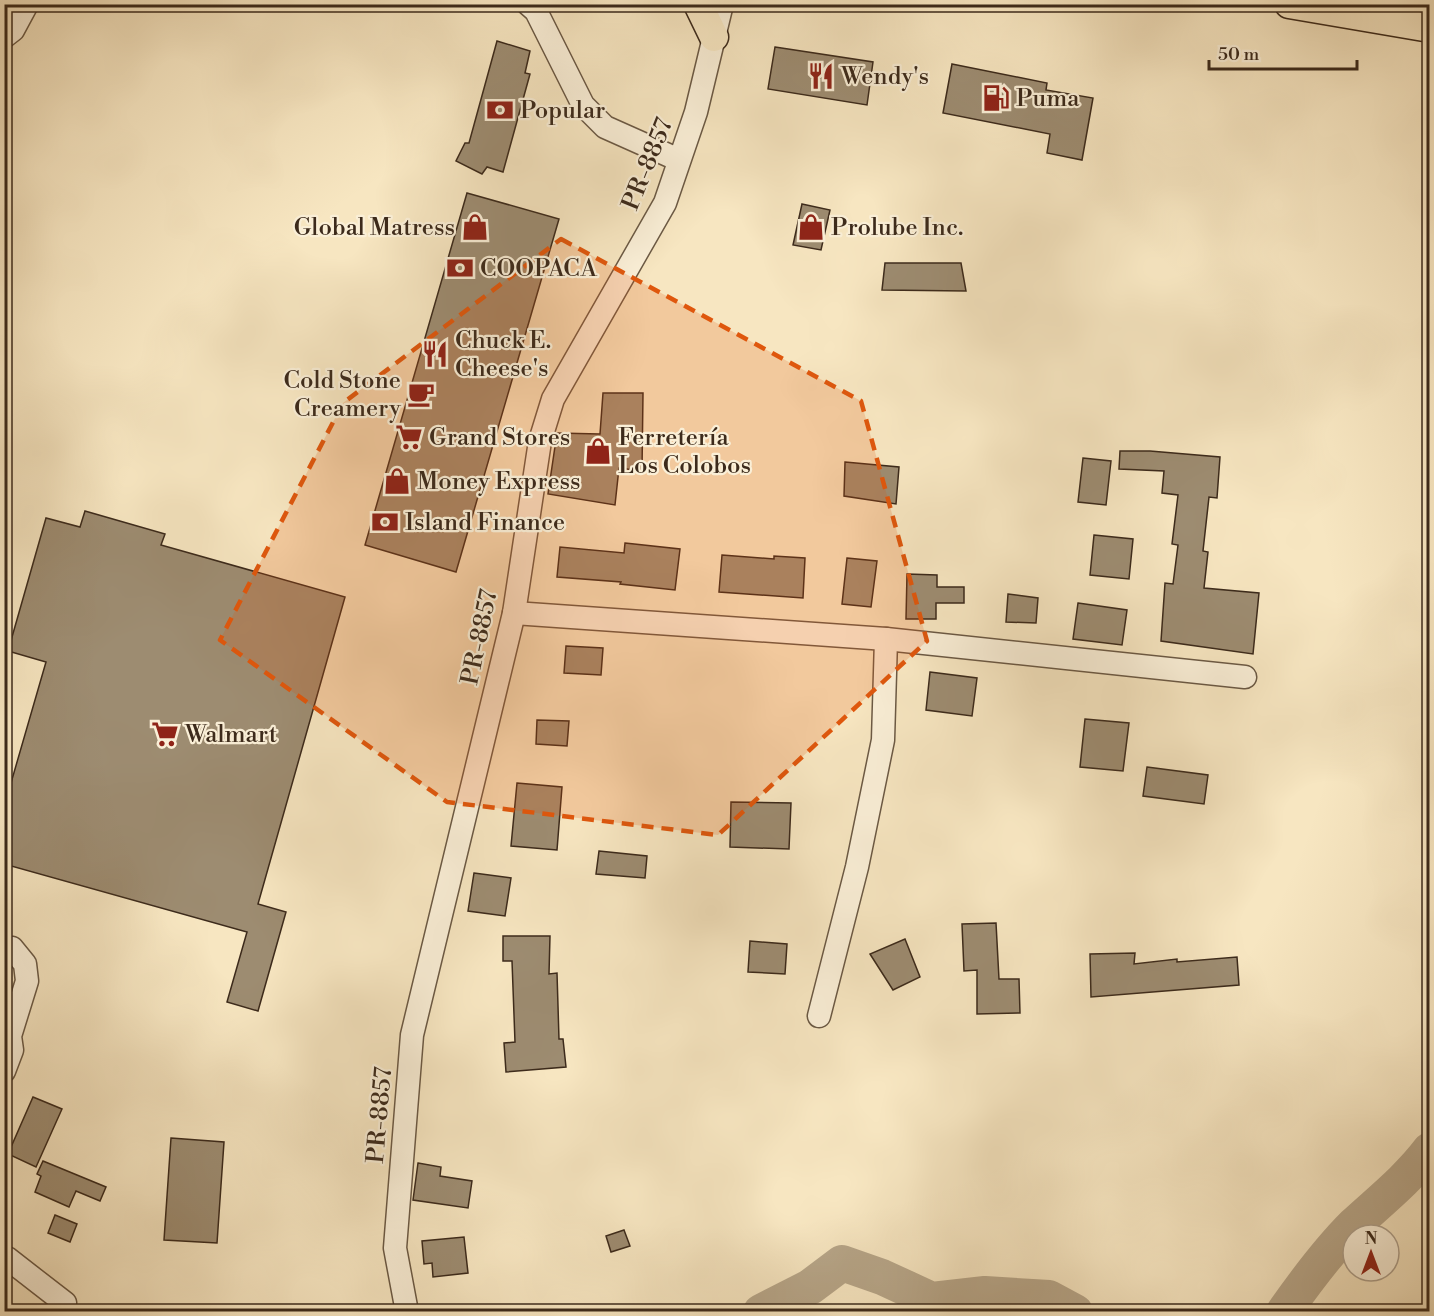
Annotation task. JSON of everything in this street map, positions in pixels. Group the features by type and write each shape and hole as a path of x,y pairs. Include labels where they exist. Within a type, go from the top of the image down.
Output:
{"main road":[{"path":"698,4 714,37"},
{"path":"1289,4 1430,28"}],"street":[{"path":"4,37 13,30 27,4"},
{"path":"528,4 536,11 583,105 605,127 679,160"},
{"name":"PR-8857","path":"407,1311 395,1248 412,1035 514,613 540,441 553,399 664,203 696,112 722,4"},
{"path":"514,613 886,639 1245,677"},
{"path":"819,1016 857,867 884,740 886,639"},
{"path":"4,1071 12,1050 7,1039 27,981 25,964 7,948"},
{"path":"4,1261 7,1258 65,1303"}],"highlighted area":[{"path":"561,239 861,401 927,641 718,835 447,802 220,640 343,403"}],"building":[{"name":"Popular","path":"497,41 530,51 525,73 530,74 503,172 487,167 482,174 456,161 465,143 469,143"},
{"name":"Wendy's","path":"775,47 873,62 867,105 768,89"},
{"path":"952,64 1047,83 1046,90 1093,98 1082,160 1047,153 1050,134 943,113"},
{"path":"467,193 559,219 456,572 365,545"},
{"name":"Prolube Inc.","path":"802,204 830,210 821,250 793,245"},
{"path":"885,263 961,263 966,291 882,290"},
{"name":"Ferretería Los Colobos","path":"603,393 643,393 642,471 619,468 615,505 548,494 557,433 600,434"},
{"path":"1120,451 1220,457 1217,498 1209,497 1203,551 1208,552 1204,588 1259,593 1253,654 1161,641 1165,583 1173,584 1178,545 1172,544 1178,495 1162,493 1164,471 1119,469"},
{"path":"1083,458 1111,461 1106,505 1078,502"},
{"path":"845,462 899,467 896,504 844,496"},
{"name":"Walmart","path":"85,511 165,534 161,545 345,597 258,904 286,912 258,1011 227,1002 247,932 4,864 4,807 46,662 8,651 46,518 80,527"},
{"path":"1094,535 1133,539 1129,579 1090,575"},
{"path":"625,543 680,549 675,590 620,584 621,582 557,577 560,547 624,553"},
{"path":"722,555 774,559 774,556 805,558 803,598 719,592"},
{"path":"847,558 877,561 871,607 842,604"},
{"path":"907,574 937,575 937,587 964,587 964,603 936,603 936,619 906,619"},
{"path":"1008,594 1038,598 1036,623 1006,622"},
{"path":"1078,603 1127,610 1122,645 1073,639"},
{"path":"566,646 603,648 601,675 564,673"},
{"path":"930,672 977,678 972,716 926,710"},
{"path":"1085,719 1129,723 1123,771 1080,767"},
{"path":"537,720 569,721 567,746 536,744"},
{"path":"1147,767 1208,775 1204,804 1143,796"},
{"path":"517,783 562,787 557,850 511,846"},
{"path":"731,802 791,803 789,849 730,847"},
{"path":"599,851 647,856 645,878 596,874"},
{"path":"474,873 511,878 505,916 468,911"},
{"path":"996,923 999,979 1019,979 1020,1013 977,1014 977,970 964,971 962,924"},
{"path":"503,936 550,936 549,974 557,973 559,1039 563,1039 566,1067 506,1072 504,1043 515,1042 512,961 503,961"},
{"path":"905,939 920,977 893,990 870,954"},
{"path":"750,941 787,944 785,974 748,972"},
{"path":"1135,953 1134,964 1177,959 1177,962 1237,957 1239,985 1091,997 1090,954"},
{"path":"33,1097 62,1109 36,1167 8,1154"},
{"path":"171,1138 224,1142 217,1243 164,1240"},
{"path":"43,1161 106,1187 100,1201 76,1191 69,1207 35,1192 41,1176 37,1174"},
{"path":"418,1163 441,1167 440,1176 472,1181 468,1208 413,1200"},
{"path":"55,1215 77,1224 70,1242 48,1233"},
{"path":"624,1230 630,1246 611,1252 606,1236"},
{"path":"464,1237 468,1273 433,1277 432,1263 424,1264 422,1241"}],"waterway":[{"path":"1284,1312 1344,1235 1403,1180 1430,1150"},
{"path":"761,1312 810,1287 842,1263 882,1277 932,1300 985,1294 1049,1298 1075,1312"}],"place":[{"name":"Wendy's","path":"821,76"},
{"name":"Puma","path":"996,98"},
{"name":"Popular","path":"500,110"},
{"name":"Global Matress","path":"475,227"},
{"name":"Prolube Inc.","path":"811,227"},
{"name":"COOPACA","path":"460,268"},
{"name":"Chuck E. Cheese's","path":"435,354"},
{"name":"Cold Stone Creamery","path":"421,394"},
{"name":"Grand Stores","path":"409,437"},
{"name":"Ferretería Los Colobos","path":"598,451"},
{"name":"Money Express","path":"397,481"},
{"name":"Island Finance","path":"385,522"},
{"name":"Walmart","path":"165,734"}]}
